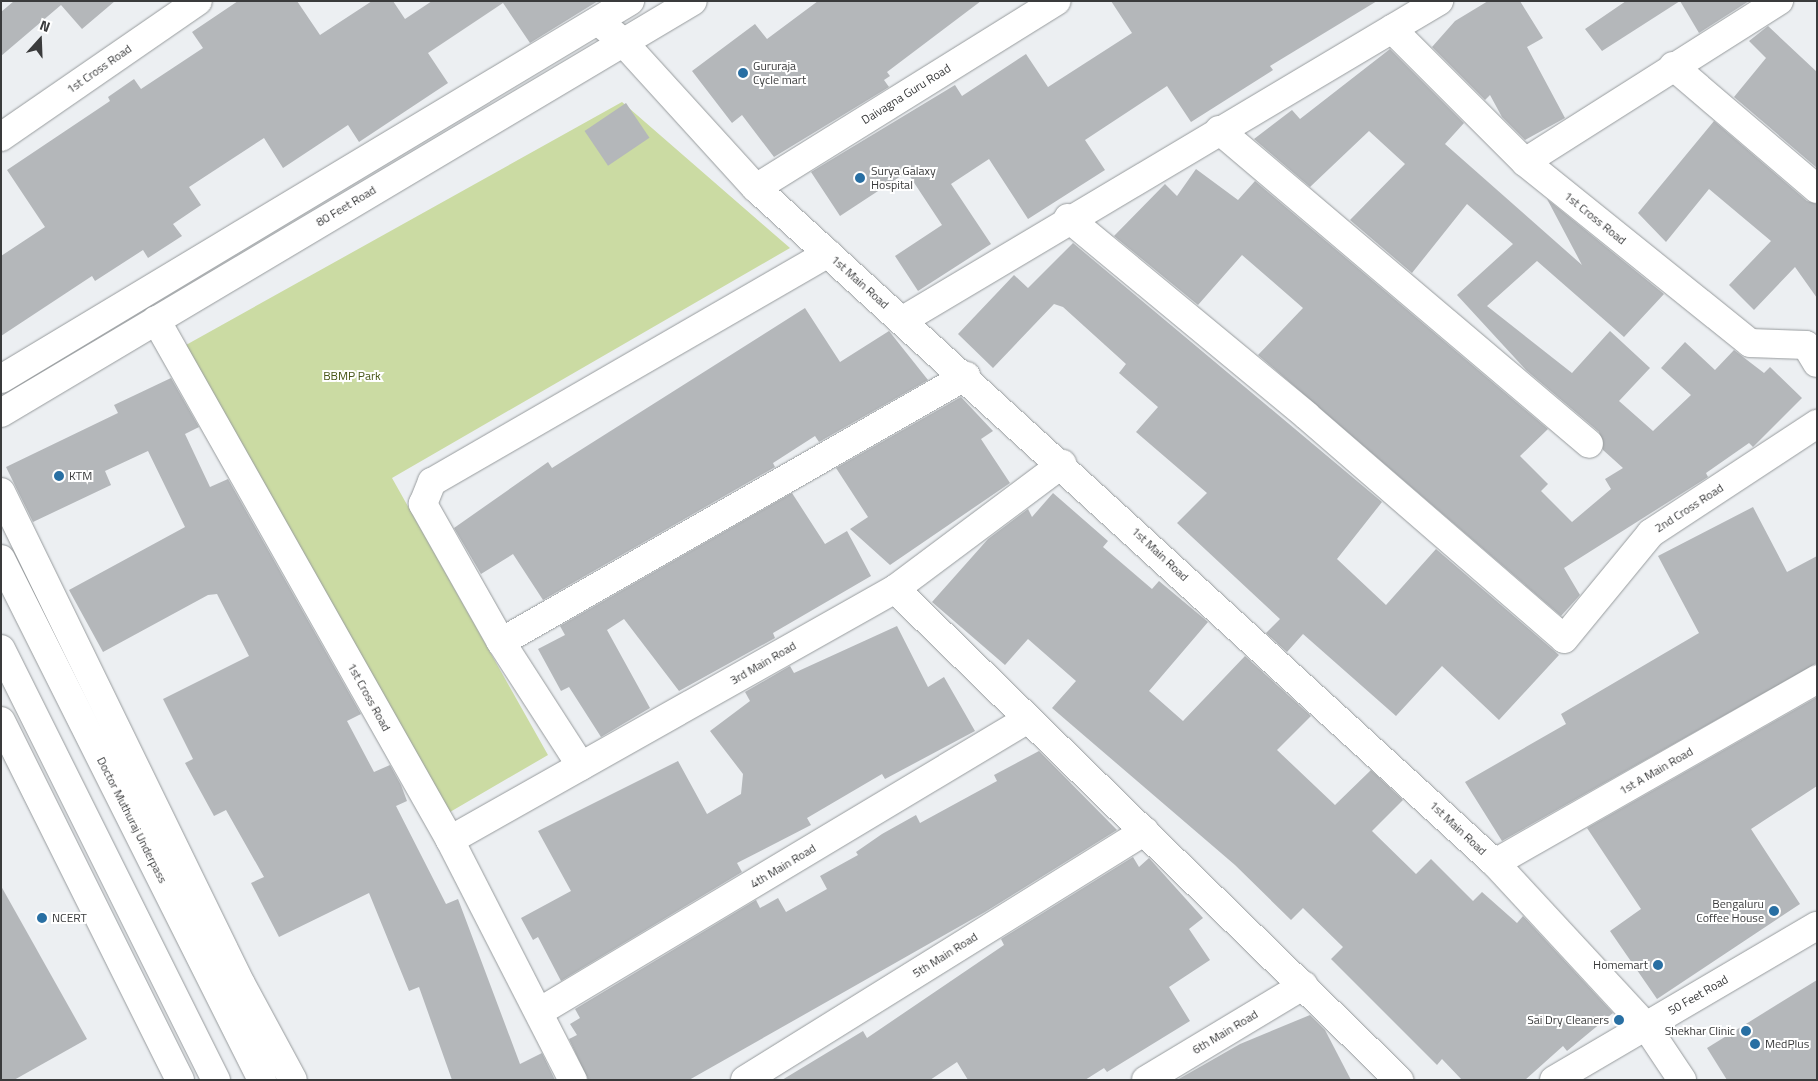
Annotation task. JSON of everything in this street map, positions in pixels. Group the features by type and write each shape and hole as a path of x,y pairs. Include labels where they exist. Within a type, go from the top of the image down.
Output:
{"main road":[{"name":"1st Cross Road","path":"1,137 198,1"},
{"path":"1,379 630,1"},
{"name":"80 Feet Road","path":"1,413 693,1"},
{"name":"Daivagna Guru Road","path":"756,188 1056,1"},
{"path":"903,320 1068,218 1439,1"},
{"path":"1526,162 1673,66 1779,1"},
{"name":"1st Main Road","path":"598,20 623,42 756,188 966,376 1495,863 1646,1026 1682,1080"},
{"name":"1st Cross Road","path":"1392,29 1526,162 1750,343 1806,345 1817,363"},
{"path":"1673,66 1817,189"},
{"path":"1219,130 1589,444"},
{"name":"2nd Cross Road","path":"1068,218 1307,416 1564,639 1651,533 1817,424"},
{"path":"581,766 501,642 423,504 432,482 828,253"},
{"name":"1st Cross Road","path":"156,320 450,840 573,1080"},
{"path":"501,642 966,376"},
{"name":"3rd Main Road","path":"450,840 894,588 1062,464"},
{"path":"1,492 241,984 293,1080"},
{"name":"Doctor Muthuraj Underpass","path":"1,559 262,1080"},
{"path":"894,588 1304,985 1398,1080"},
{"path":"1,649 216,1080"},
{"name":"1st A Main Road","path":"1495,863 1817,679"},
{"name":"4th Main Road","path":"539,1012 1028,719"},
{"path":"1,721 180,1080"},
{"name":"5th Main Road","path":"745,1080 1146,831"},
{"name":"50 Feet Road","path":"1554,1080 1815,931"},
{"name":"6th Main Road","path":"1146,1080 1304,985"}],"green space":[{"name":"BBMP Park","path":"622,102 790,248 392,478 548,755 450,812 186,345"}],"building":[{"path":"14,1 115,1 82,29 61,5 1,56 1,12"},
{"path":"238,1 297,1 320,35 372,1 393,1 405,19 432,1 598,1 530,43 503,3 428,53 448,83 359,142 348,125 283,168 264,138 189,187 201,205 173,224 182,236 148,258 143,250 95,281 92,276 1,336 1,256 45,227 7,170 110,101 108,97 134,79 141,89 203,48 192,32"},
{"path":"818,1 981,1 887,72 890,76 884,80 889,87 774,157 742,115 732,123 692,71 755,24 767,39"},
{"path":"1111,1 1377,1 1270,66 1273,70 1191,122 1167,86 1085,140 1105,170 1028,219 989,159 951,184 991,244 918,291 895,256 942,225 907,172 840,216 811,172 955,85 962,96 1026,54 1048,87 1132,33"},
{"path":"1488,1 1520,1 1543,38 1527,47 1565,118 1525,140 1502,117 1490,95 1485,100 1432,47 1455,21"},
{"path":"1626,1 1680,1 1602,51 1585,29"},
{"path":"1680,1 1749,1 1699,33"},
{"path":"1768,26 1817,72 1817,168 1734,97 1766,58 1749,41"},
{"path":"1390,49 1464,123 1445,144 1582,265 1547,199 1664,294 1624,337 1537,261 1487,306 1572,373 1610,331 1650,368 1619,401 1653,431 1691,395 1661,368 1685,342 1715,370 1734,350 1764,373 1770,367 1802,398 1753,447 1749,443 1706,473 1708,477 1564,568 1580,595 1561,616 1258,355 1303,308 1242,255 1198,305 1114,236 1165,184 1177,196 1196,169 1238,200 1255,181 1548,429 1520,456 1548,484 1541,491 1572,522 1611,489 1605,479 1623,468 1603,450 1599,432 1526,370 1457,295 1513,244 1467,204 1412,273 1350,220 1405,164 1369,131 1310,187 1254,139 1292,110 1300,119"},
{"path":"626,103 649,138 608,166 585,131"},
{"path":"1714,121 1807,201 1817,204 1817,298 1795,267 1754,310 1729,285 1771,241 1709,189 1666,242 1638,213"},
{"path":"1073,243 1382,502 1337,559 1386,605 1436,549 1559,655 1499,720 1442,666 1396,716 1303,634 1287,652 1266,633 1280,619 1177,523 1207,493 1136,432 1158,407 1119,373 1126,364 1063,307 1054,304 993,368 958,334 1014,275 1028,288"},
{"path":"805,308 840,362 889,331 928,380 819,442 815,436 773,463 775,467 543,600 513,554 481,574 454,528 548,462 552,468"},
{"path":"171,378 199,427 185,434 210,487 228,479 361,714 347,721 374,772 390,765 401,785 407,801 396,806 446,904 458,899 520,1064 542,1053 555,1080 452,1080 419,987 409,991 369,893 279,937 251,883 264,877 226,810 214,816 185,763 193,759 163,699 249,656 217,594 208,595 103,652 69,590 185,527 148,451 105,471 111,485 33,522 6,467 118,413 114,405"},
{"path":"961,397 993,431 981,439 1010,483 890,565 850,529 868,517 836,468"},
{"path":"792,493 825,544 847,531 871,576 773,633 775,638 679,691 624,619 607,630 650,708 601,737 569,687 561,691 538,649 565,635 560,626"},
{"path":"1053,493 1108,541 1103,547 1152,589 1159,581 1208,622 1149,691 1183,721 1245,656 1311,716 1277,750 1335,805 1371,770 1403,800 1372,831 1416,874 1431,859 1473,901 1482,892 1517,923 1523,916 1613,1013 1567,1051 1563,1046 1525,1080 1462,1080 1442,1059 1437,1065 1331,959 1343,947 1303,908 1291,920 1235,865 1052,708 1076,681 1028,639 1005,665 932,602 988,539 1028,509 1032,517"},
{"path":"1753,507 1787,572 1817,556 1817,663 1502,841 1465,782 1566,724 1561,714 1699,633 1658,556"},
{"path":"897,626 928,687 944,677 975,731 885,779 882,774 807,818 811,825 737,863 742,872 561,981 538,937 533,940 521,918 571,891 538,831 678,761 707,814 741,794 743,774 710,731 750,701 745,692 790,666 794,673"},
{"path":"1817,697 1817,786 1751,829 1800,904 1657,999 1610,931 1641,909 1587,828"},
{"path":"1039,751 1117,830 985,912 689,1080 588,1080 569,1039 577,1035 570,1024 580,1018 575,1009 756,900 760,908 778,898 786,912 827,889 820,876 858,855 856,852 882,834 916,815 920,823 997,781 994,775"},
{"path":"1133,857 1139,867 1149,858 1203,918 1189,929 1210,960 1169,987 1190,1021 1107,1072 1104,1068 1085,1080 968,1080 957,1062 930,1080 782,1080 863,1031 867,1038 1004,945 1001,939"},
{"path":"1,886 87,1039 14,1080 1,1080"},
{"path":"1817,980 1817,1080 1727,1080 1707,1048"},
{"path":"1310,1015 1325,1030 1351,1080 1177,1080 1240,1044"}],"place":[{"name":"Gururaja Cycle mart","path":"743,73"},
{"name":"Surya Galaxy Hospital","path":"860,178"},
{"name":"KTM","path":"59,476"},
{"name":"Bengaluru Coffee House","path":"1774,911"},
{"name":"NCERT","path":"42,918"},
{"name":"Homemart","path":"1658,965"},
{"name":"Sai Dry Cleaners","path":"1619,1020"},
{"name":"Shekhar Clinic","path":"1746,1031"},
{"name":"MedPlus","path":"1755,1044"}]}
